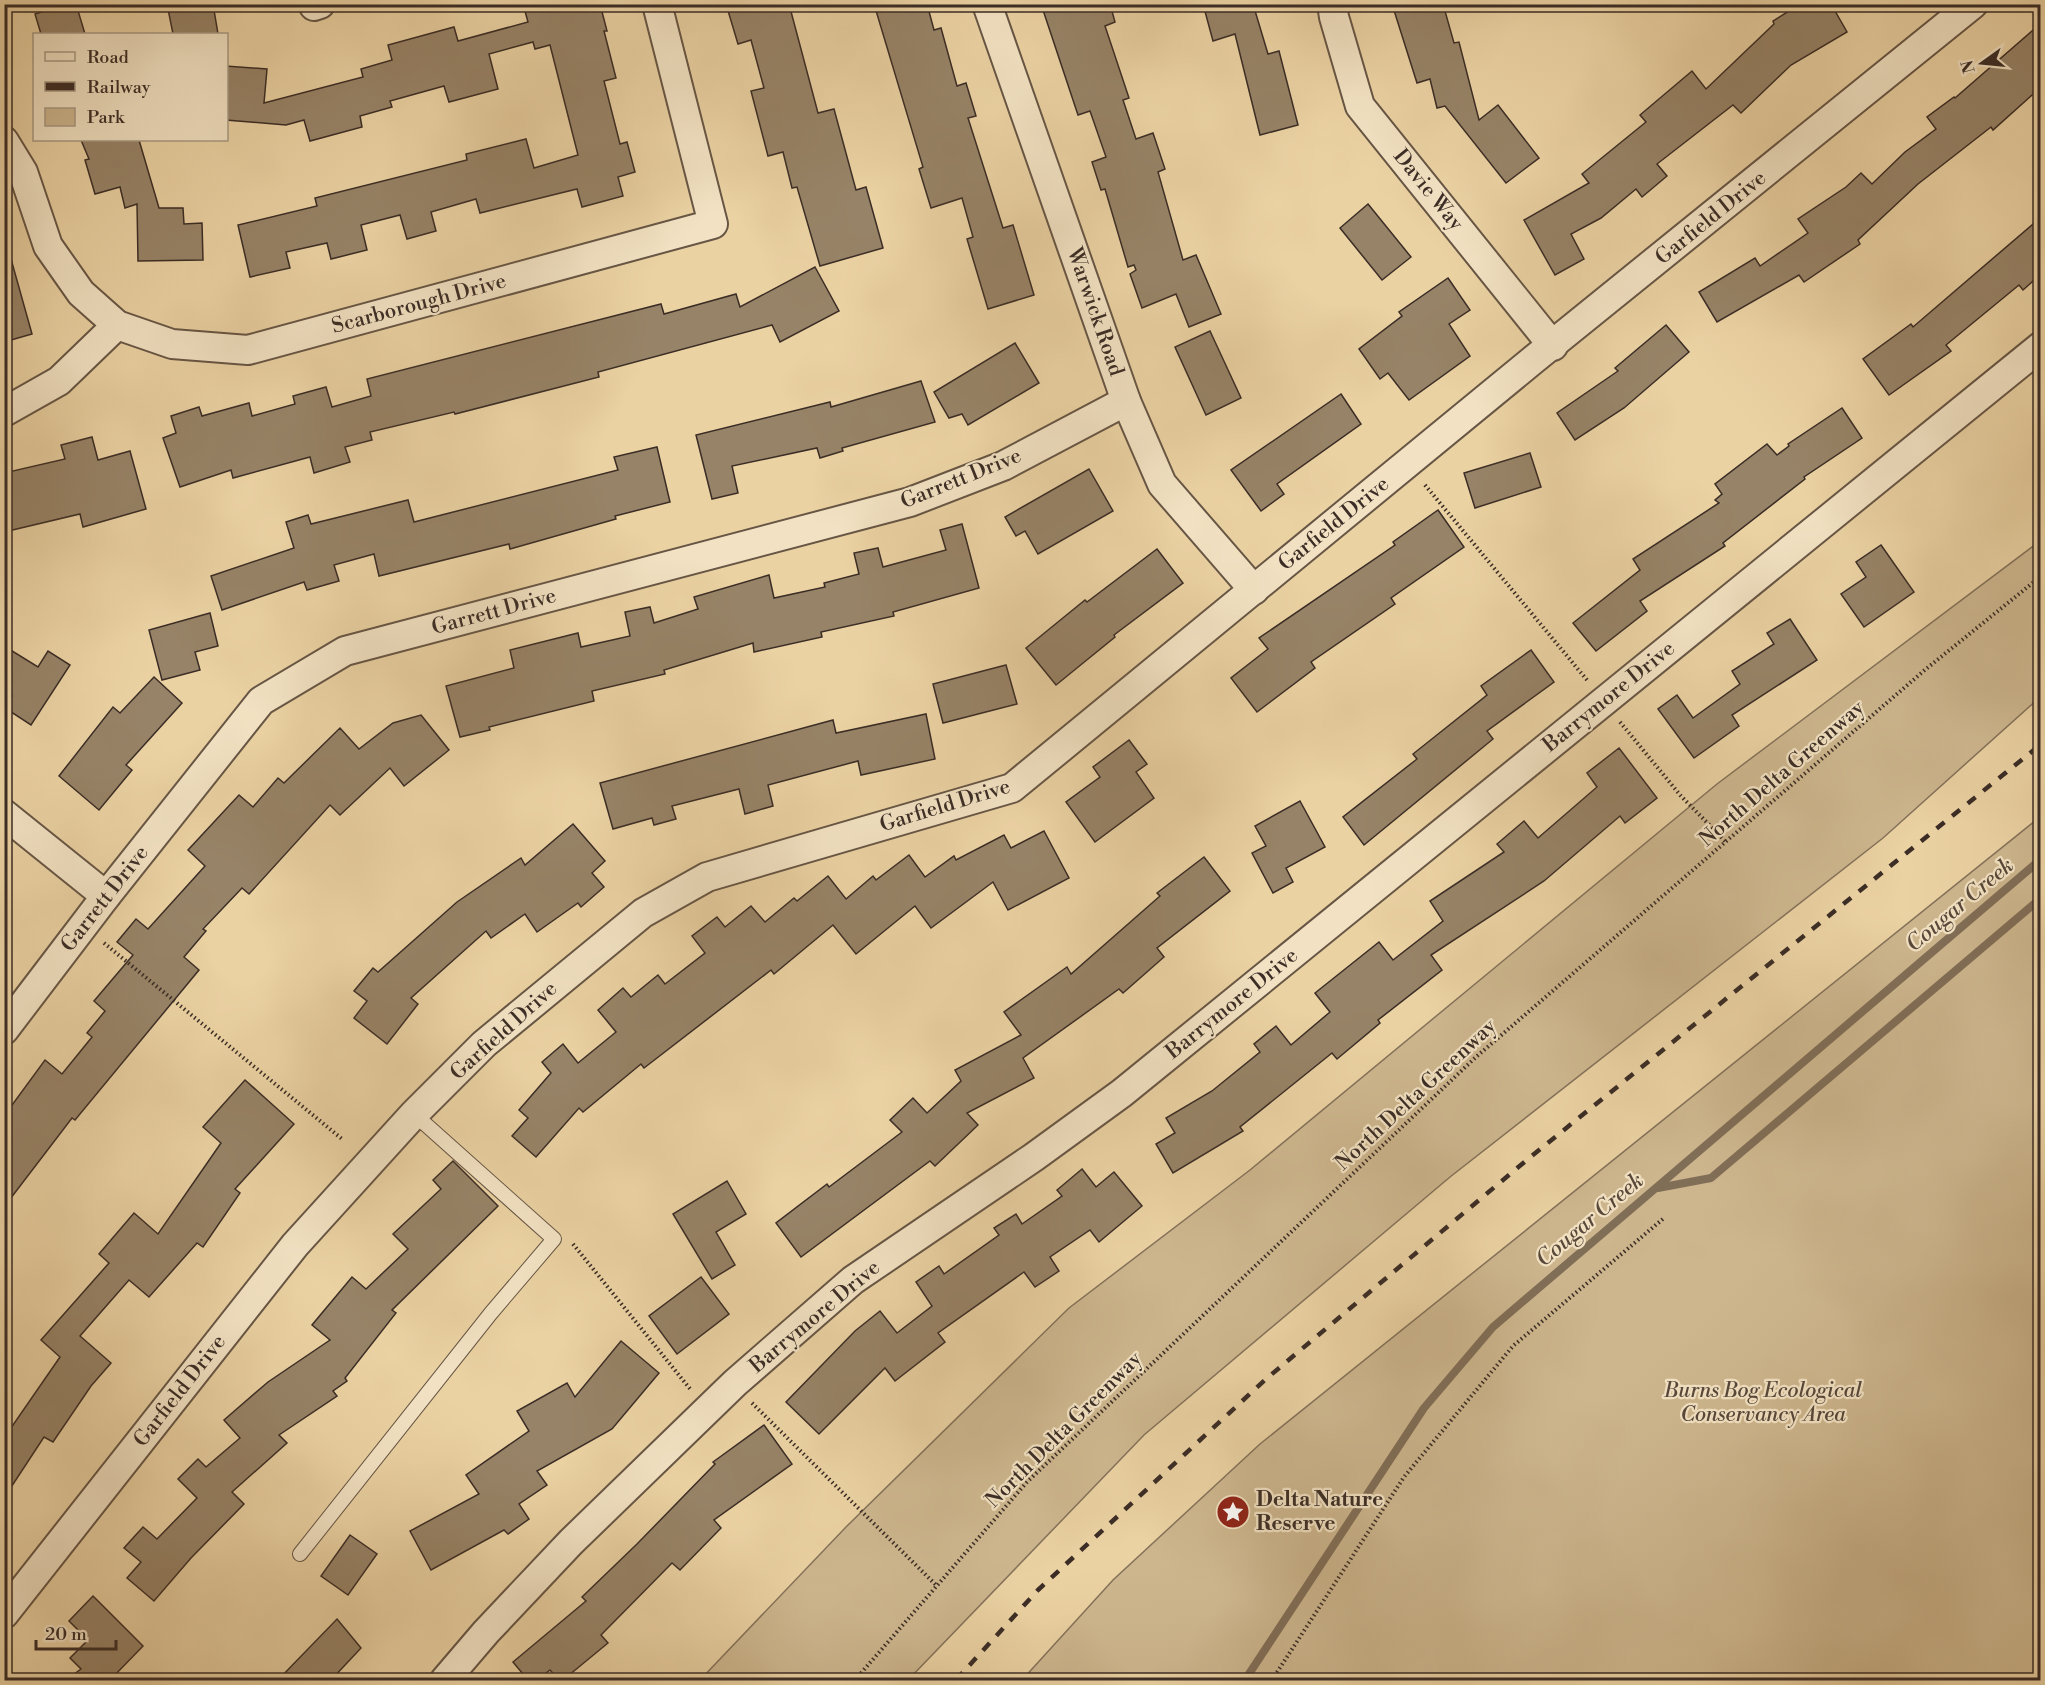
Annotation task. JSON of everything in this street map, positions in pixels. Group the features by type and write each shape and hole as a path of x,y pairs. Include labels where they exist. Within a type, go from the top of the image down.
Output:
{"street":[{"name":"Scarborough Drive","path":"4,141 23,172 48,246 81,293 117,325 172,345 248,350 713,224 657,4"},
{"name":"Warwick Road","path":"987,4 1126,401 1162,484 1254,590"},
{"name":"Garfield Drive","path":"4,1614 295,1245 414,1114 483,1044 643,913 707,877 1012,788 1973,4"},
{"name":"Davie Way","path":"1333,11 1360,105 1553,346"},
{"path":"4,412 59,381 117,325"},
{"name":"Barrymore Drive","path":"445,1680 486,1632 571,1542 735,1383 853,1280 1034,1157 1122,1093 2040,347"},
{"name":"Garrett Drive","path":"4,1030 106,896 261,701 345,651 910,502 1003,466 1126,401"},
{"path":"4,814 106,896"}],"lane":[{"path":"300,1554 491,1313 554,1239 414,1114"}],"path":[{"path":"1423,482 1584,677"},
{"name":"North Delta Greenway","path":"855,1680 1027,1482 1476,1057 1926,669 2040,577"},
{"path":"1627,731 1681,796 1726,842"},
{"path":"98,939 342,1139"},
{"path":"1272,1680 1404,1477 1512,1346 1664,1218"},
{"path":"568,1239 688,1386"},
{"path":"750,1401 937,1586"}],"green space":[{"path":"2040,541 2040,697 1883,838 1450,1177 1144,1435 908,1680 700,1680 846,1527 1069,1308 1250,1170 1717,784"},
{"name":"Burns Bog Ecological Conservancy Area","path":"2040,817 2040,1680 1022,1680 1113,1580 1260,1444"}],"building":[{"path":"66,4 76,4 85,33 41,33 35,14"},
{"path":"167,4 213,4 218,33 173,33"},
{"path":"523,4 600,4 616,78 604,81 620,144 627,142 635,172 618,177 623,196 582,207 577,189 480,213 476,199 431,212 436,231 407,239 400,215 361,225 367,250 331,259 327,243 286,252 290,268 250,277 238,225 317,206 315,198 467,160 466,154 526,139 534,168 578,155 550,45 535,49 533,42 489,54 498,89 449,102 444,86 390,101 392,107 360,116 362,127 310,141 304,120 286,125 228,120 228,66 267,69 264,103 363,77 361,69 392,60 388,45 454,27 458,41 528,22"},
{"path":"726,4 789,4 818,113 834,109 856,190 866,187 883,248 820,266 797,187 792,188 783,152 768,156 751,91 764,88 751,40 738,44"},
{"path":"874,4 927,4 934,30 941,28 957,86 966,83 976,116 968,118 1003,228 1013,225 1034,295 988,309 967,239 973,237 962,198 931,208 919,169 923,167"},
{"path":"1041,4 1110,4 1115,22 1105,26 1129,98 1123,100 1136,139 1153,133 1165,169 1158,172 1183,260 1196,255 1221,314 1189,327 1176,294 1142,308 1130,274 1136,270 1134,265 1128,267 1105,189 1101,190 1092,162 1106,157 1090,111 1078,115"},
{"path":"1203,4 1253,4 1268,54 1279,51 1298,125 1260,135 1235,34 1213,41"},
{"path":"1392,4 1443,4 1454,43 1459,42 1479,120 1498,105 1539,158 1506,183 1445,106 1437,108 1430,79 1417,83"},
{"path":"1800,4 1831,4 1847,32 1791,65 1741,113 1733,105 1657,164 1667,176 1642,197 1636,189 1601,218 1571,234 1584,259 1555,275 1524,220 1589,183 1582,174 1646,122 1640,115 1692,71 1706,89 1774,24 1773,21"},
{"path":"2040,24 2040,88 1993,130 1991,127 1918,184 1858,240 1860,244 1804,282 1799,275 1717,322 1699,292 1755,258 1760,266 1808,233 1798,219 1846,187 1861,173 1872,184 1905,152 1936,129 1927,117 1955,98"},
{"path":"81,141 139,141 159,208 183,208 184,224 202,223 203,260 138,261 137,204 125,208 120,187 95,194 85,160 89,159"},
{"path":"1368,204 1411,257 1382,280 1340,228"},
{"path":"2040,218 2040,275 2023,290 2019,285 1946,345 1951,351 1889,395 1863,359 1911,324 1913,327"},
{"path":"11,259 32,334 4,342 4,260"},
{"path":"815,267 839,311 780,342 772,325 598,372 599,377 455,414 454,412 370,432 372,440 345,447 350,462 314,473 310,457 233,478 231,470 180,487 163,438 176,433 171,416 199,407 202,416 249,403 252,416 295,404 293,396 326,387 332,407 371,396 367,379 661,304 664,314 736,294 740,307"},
{"path":"1448,278 1470,310 1449,324 1470,356 1409,400 1388,373 1380,379 1359,349 1402,316 1399,312"},
{"path":"1666,325 1689,352 1624,408 1575,440 1557,413 1618,371 1615,368"},
{"path":"1210,331 1241,398 1206,415 1175,347"},
{"path":"1015,343 1039,383 968,425 962,414 949,418 934,392"},
{"path":"921,381 935,422 842,448 843,451 820,458 817,448 732,466 738,493 712,499 696,435 830,402 831,407"},
{"path":"1341,394 1361,424 1277,484 1284,494 1261,511 1231,470"},
{"path":"1842,408 1862,438 1804,477 1805,479 1723,543 1725,546 1640,601 1647,611 1596,651 1573,623 1640,570 1633,559 1719,503 1715,500 1722,494 1715,484 1767,444 1777,455 1789,446 1788,444"},
{"path":"92,437 98,460 130,451 146,509 83,527 80,514 4,532 4,473 65,459 61,445"},
{"path":"657,447 670,502 615,516 616,519 510,549 509,544 379,576 374,554 334,565 339,581 307,590 304,582 222,610 211,576 294,548 286,522 308,515 311,524 408,500 414,522 618,470 614,457"},
{"path":"1530,453 1541,487 1475,508 1464,473"},
{"path":"1089,469 1113,511 1038,554 1025,531 1016,536 1005,517"},
{"path":"1438,510 1464,547 1391,598 1395,604 1311,662 1315,668 1257,712 1231,678 1268,649 1259,638 1395,545 1393,542"},
{"path":"962,524 979,588 893,612 894,616 821,632 822,637 754,652 753,643 664,670 665,674 592,691 594,701 489,727 490,730 460,737 446,686 514,668 510,650 578,633 581,647 630,636 625,612 650,607 654,623 698,609 694,597 769,575 774,598 825,587 824,583 859,574 854,553 878,548 883,567 946,550 940,530"},
{"path":"1881,545 1914,592 1864,627 1841,594 1866,577 1856,562"},
{"path":"1157,549 1183,583 1114,635 1115,637 1056,685 1026,648 1085,600 1087,602"},
{"path":"210,613 218,646 195,652 200,670 162,680 149,630"},
{"path":"1790,619 1817,660 1732,715 1739,726 1694,758 1658,709 1677,695 1693,718 1740,684 1732,671 1774,644 1767,633"},
{"path":"4,646 38,667 48,651 70,665 31,725 5,708 12,696 4,691"},
{"path":"1531,650 1554,682 1487,731 1493,739 1364,845 1343,817 1417,759 1413,754 1487,695 1481,686"},
{"path":"1006,665 1017,704 943,723 933,684"},
{"path":"154,677 182,703 126,765 132,770 99,810 59,776 113,707 120,713"},
{"path":"926,714 935,759 861,775 858,761 768,785 773,806 745,814 739,789 672,806 676,819 654,825 652,818 613,829 600,783 833,720 836,733"},
{"path":"421,715 449,750 404,786 390,768 340,815 330,805 249,894 242,888 203,929 206,931 184,957 199,970 75,1120 72,1118 4,1207 4,1116 45,1060 62,1074 92,1037 87,1033 105,1011 94,1001 133,955 117,942 136,919 148,929 205,866 188,850 239,795 253,807 278,778 284,783 340,728 359,749 393,723"},
{"path":"1129,740 1147,764 1136,772 1154,798 1095,842 1066,802 1100,777 1093,767"},
{"path":"1619,748 1657,798 1625,823 1620,816 1544,881 1431,955 1442,970 1378,1020 1380,1023 1337,1059 1332,1053 1240,1127 1243,1131 1173,1173 1156,1144 1175,1133 1166,1118 1212,1091 1260,1052 1254,1044 1276,1026 1291,1045 1330,1012 1315,993 1379,942 1393,960 1443,921 1430,901 1504,852 1497,844 1524,821 1538,838 1597,787 1587,773"},
{"path":"1300,801 1325,847 1286,868 1293,882 1273,893 1252,853 1266,846 1255,826"},
{"path":"573,824 605,861 592,873 604,887 581,907 578,903 537,932 525,914 491,938 486,931 411,998 418,1004 387,1044 354,1018 367,1001 354,991 373,968 378,972 457,902 521,858 525,865"},
{"path":"1044,831 1069,878 1008,910 993,882 931,928 915,906 856,954 833,925 774,974 771,970 644,1068 641,1064 583,1112 579,1108 536,1157 512,1136 528,1118 519,1110 551,1073 542,1062 563,1044 578,1063 616,1032 598,1010 623,988 631,997 658,975 665,984 705,953 692,936 717,917 725,927 751,906 765,922 794,898 797,901 828,876 846,899 873,876 876,880 909,855 925,877 954,856 956,860 1004,835 1011,848"},
{"path":"1204,857 1230,891 1157,948 1164,957 1123,993 1119,989 1023,1058 1034,1078 967,1113 978,1125 935,1166 930,1161 801,1257 776,1223 827,1184 829,1187 902,1132 890,1120 913,1098 927,1113 961,1081 955,1070 1021,1035 1004,1012 1067,967 1071,974 1160,896 1157,893"},
{"path":"245,1080 294,1124 235,1189 240,1193 203,1247 197,1243 149,1297 129,1280 80,1336 111,1363 91,1386 53,1442 44,1437 4,1498 4,1438 60,1357 41,1340 109,1263 99,1254 134,1213 158,1234 221,1143 203,1127"},
{"path":"453,1161 498,1206 392,1310 396,1313 345,1378 347,1381 333,1391 337,1396 279,1435 287,1443 232,1492 244,1504 191,1558 154,1601 127,1578 141,1562 124,1548 143,1527 157,1539 197,1498 178,1479 198,1459 206,1467 240,1438 224,1420 268,1382 330,1340 312,1325 352,1277 366,1289 408,1249 393,1234 441,1189 433,1180"},
{"path":"1082,1169 1096,1187 1114,1172 1142,1206 1099,1242 1090,1230 1050,1257 1059,1271 1035,1287 1024,1272 938,1333 945,1342 895,1381 885,1368 819,1434 786,1402 855,1331 880,1311 897,1333 932,1306 916,1282 939,1266 944,1274 999,1235 994,1228 1016,1214 1022,1224 1062,1196 1057,1190"},
{"path":"727,1181 746,1214 716,1232 735,1265 712,1279 673,1214"},
{"path":"701,1277 729,1314 677,1354 649,1316"},
{"path":"621,1341 659,1373 612,1429 537,1471 547,1485 519,1504 529,1519 508,1534 504,1530 431,1570 410,1531 479,1494 466,1475 529,1431 517,1411 567,1383 575,1397"},
{"path":"764,1425 792,1464 714,1520 721,1528 680,1570 672,1563 601,1635 608,1643 563,1680 559,1680 550,1670 537,1680 528,1680 513,1662 586,1601 582,1597 715,1464 713,1462"},
{"path":"350,1535 377,1554 348,1595 321,1576"},
{"path":"93,1596 143,1646 110,1680 66,1680 81,1669 70,1658 88,1640 69,1621"},
{"path":"337,1619 361,1648 331,1680 278,1680"}],"waterway":[{"name":"Cougar Creek","path":"1245,1680 1424,1408 1493,1327 2040,860"},
{"path":"1658,1188 1711,1178 2040,899"}],"railway":[{"path":"956,1680 1038,1590 1266,1379 1528,1159 2040,745"}],"place":[{"name":"Delta Nature Reserve","path":"1233,1512"}]}
